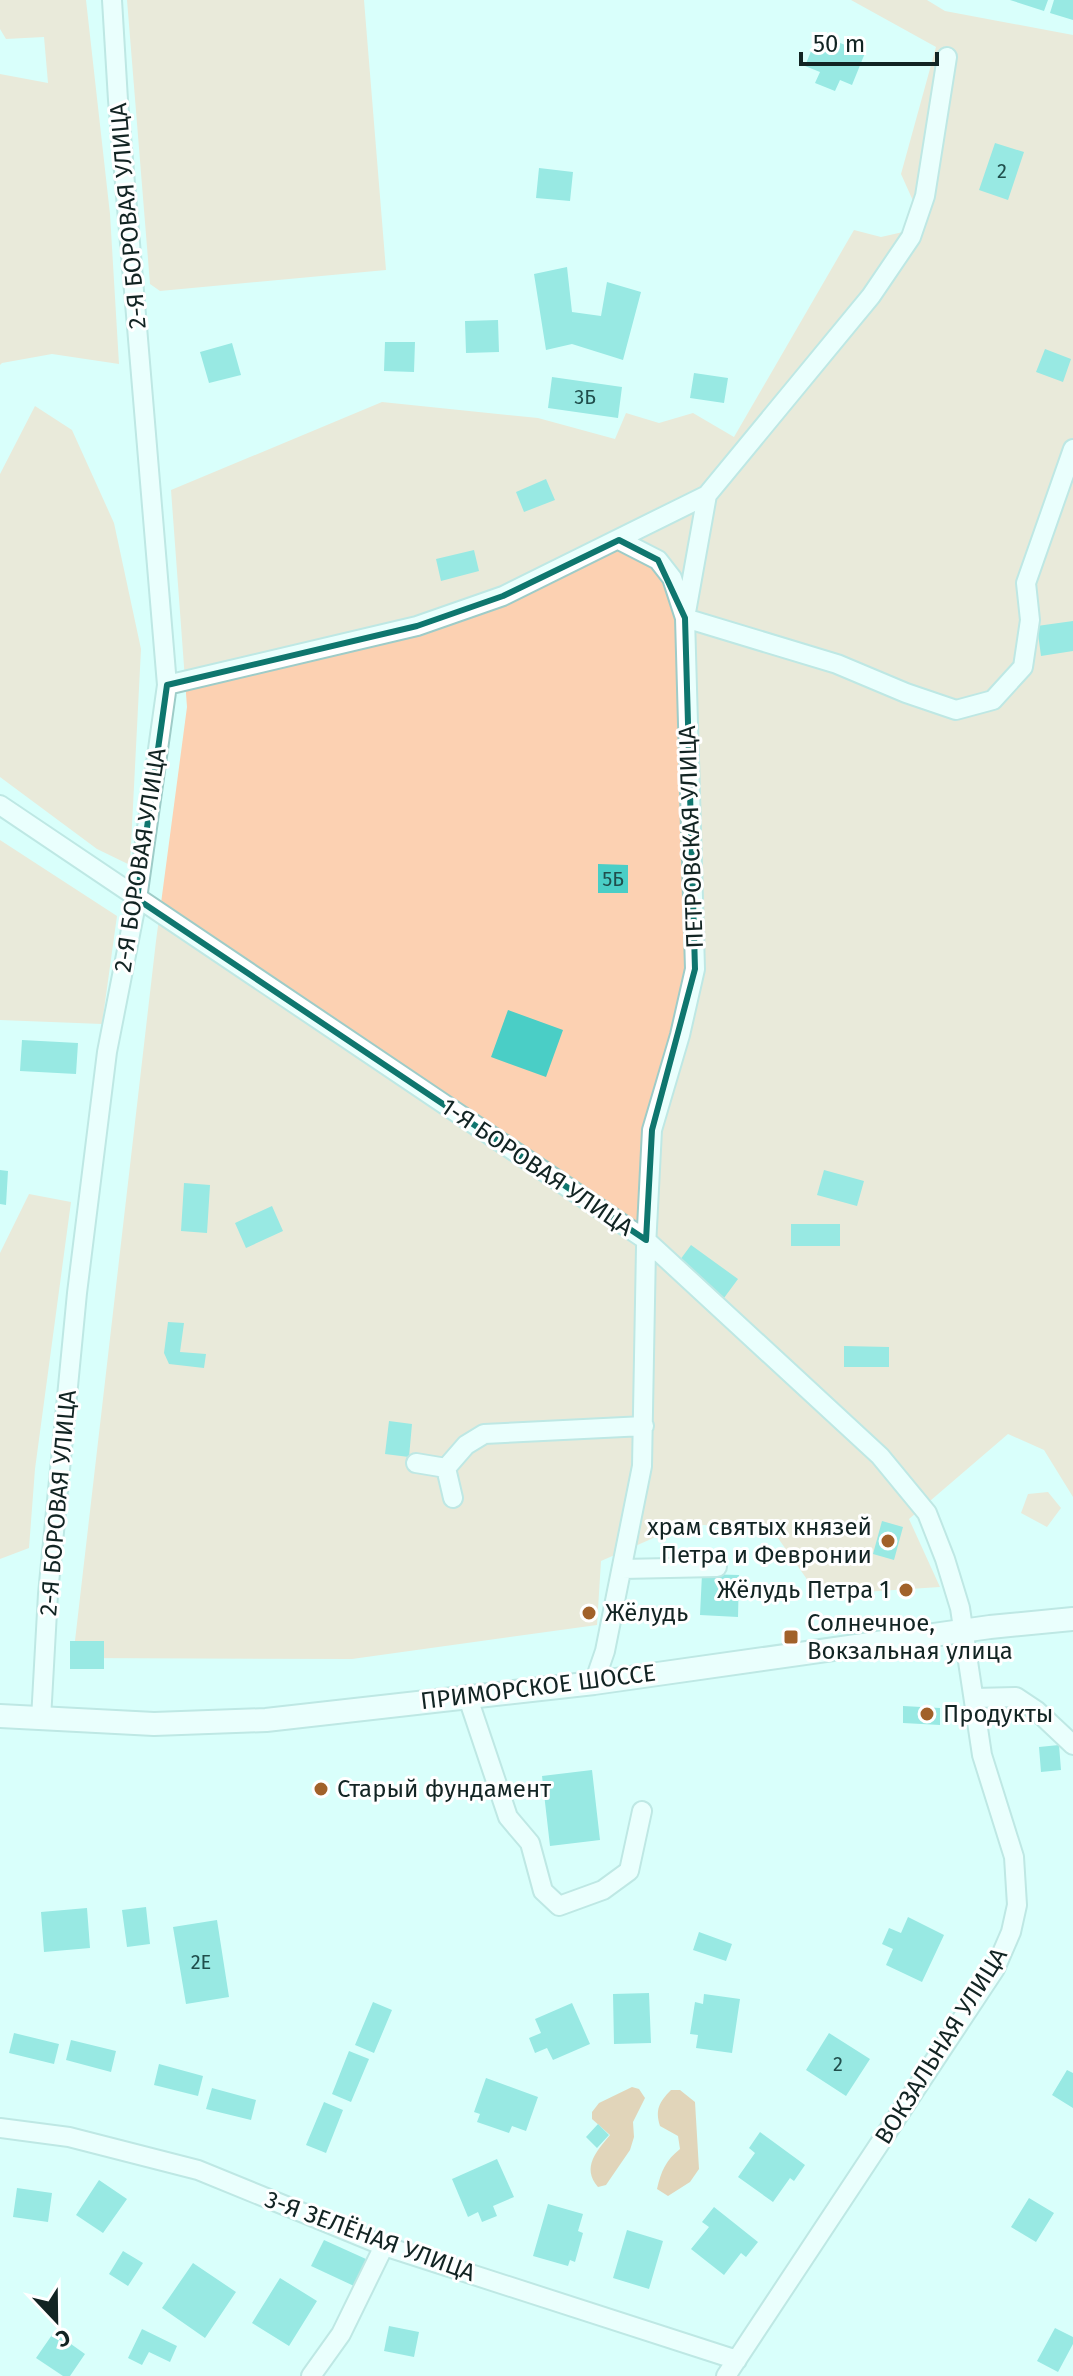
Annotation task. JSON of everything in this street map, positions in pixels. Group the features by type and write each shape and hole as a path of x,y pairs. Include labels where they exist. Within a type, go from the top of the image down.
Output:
{"main road":[{"name":"ПРИМОРСКОЕ ШОССЕ","path":"0,1716 154,1724 266,1720 594,1683 963,1631 1073,1619"}],"street":[{"name":"2-Я БОРОВАЯ УЛИЦА","path":"41,1719 48,1594 77,1293 107,1052 137,899 167,685 112,0"},
{"name":"ПЕТРОВСКАЯ УЛИЦА","path":"594,1683 605,1651 642,1466 646,1240 652,1130 680,1035 695,969 685,618 707,495 871,296 911,237 925,196 947,57"},
{"path":"619,540 658,560 672,578 685,618 837,664 956,710 993,700 1023,667 1030,620 1026,583 1073,449"},
{"path":"167,685 417,626 503,596 707,495"},
{"name":"1-Я БОРОВАЯ УЛИЦА","path":"0,805 646,1240 880,1456 927,1513 960,1608 963,1631"},
{"path":"446,1468 466,1445 484,1434 644,1426"},
{"path":"416,1463 446,1468"},
{"path":"446,1468 453,1498"},
{"path":"622,1569 717,1567"},
{"name":"ВОКЗАЛЬНАЯ УЛИЦА","path":"726,2376 995,1969 1011,1932 1017,1905 1014,1857 982,1755 963,1631"},
{"path":"467,1695 508,1817 530,1843 543,1891 559,1906 603,1890 629,1871 642,1811"},
{"path":"974,1698 1016,1697 1037,1711 1073,1745"},
{"name":"3-Я ЗЕЛЁНАЯ УЛИЦА","path":"0,2128 69,2137 198,2170 384,2246 737,2360"},
{"path":"311,2376 341,2334 384,2246"}],"highlighted area":[{"path":"619,540 658,560 685,618 695,969 652,1130 646,1240 137,899 167,685 417,626 503,596"}],"shaded area":[{"path":"0,0 86,0 110,214 119,364 52,354 0,365 0,74 48,83 44,37 6,39 0,29"},
{"path":"127,0 364,0 386,270 160,291 150,284"},
{"path":"851,0 927,0 945,11 1073,35 1073,1497 1044,1450 1008,1434 909,1519 940,1587 818,1595 773,1531 704,1525 674,1529 601,1561 597,1625 352,1659 73,1658 156,941 187,707 171,490 382,402 538,418 615,439 626,413 659,423 693,413 734,437 854,230 881,237 903,232 914,203 901,174 936,47"},
{"path":"35,406 72,430 114,523 141,649 130,865 97,849 0,777 0,474"},
{"path":"0,840 117,916 102,1024 0,1020"},
{"path":"29,1194 71,1202 35,1469 29,1548 0,1559 0,1253"},
{"path":"1048,1492 1061,1508 1047,1527 1021,1513 1028,1494"},
{"path":"632,2087 639,2089 645,2098 633,2122 634,2137 630,2150 606,2185 598,2187 593,2180 591,2166 596,2153 610,2135 592,2119 592,2112 599,2103"},
{"path":"671,2090 680,2090 695,2102 699,2169 690,2182 668,2196 657,2189 662,2171 680,2149 678,2136 660,2126 658,2111"}],"building":[{"path":"1010,0 1048,0 1044,11"},
{"path":"1054,0 1073,0 1073,20 1050,13"},
{"path":"818,34 865,53 852,85 840,80 835,91 815,83 820,72 805,66"},
{"path":"995,143 1024,152 1008,200 979,190"},
{"path":"539,168 573,172 570,201 536,198"},
{"path":"567,267 572,312 601,316 607,282 641,292 623,360 572,344 546,350 534,274"},
{"path":"498,320 499,352 466,353 465,321"},
{"path":"385,342 415,342 414,372 384,371"},
{"path":"232,343 241,375 209,383 200,352"},
{"path":"1045,349 1071,359 1063,382 1036,372"},
{"path":"694,373 728,378 724,403 690,398"},
{"path":"552,377 622,387 618,418 548,408"},
{"path":"546,479 555,500 524,512 516,492"},
{"path":"474,550 479,571 441,581 436,559"},
{"path":"1073,621 1073,651 1041,656 1037,626"},
{"path":"598,864 628,865 628,893 598,893"},
{"path":"508,1010 563,1030 546,1077 491,1057"},
{"path":"22,1040 78,1043 76,1074 20,1071"},
{"path":"0,1170 8,1171 6,1205 0,1204"},
{"path":"824,1170 864,1181 857,1206 817,1195"},
{"path":"184,1183 210,1185 207,1233 181,1231"},
{"path":"272,1206 283,1231 246,1248 235,1223"},
{"path":"791,1224 840,1224 840,1246 791,1246"},
{"path":"691,1245 738,1279 724,1298 677,1264"},
{"path":"168,1322 184,1323 180,1352 206,1354 204,1368 169,1364 164,1353"},
{"path":"844,1346 889,1347 889,1367 844,1367"},
{"path":"389,1421 412,1424 409,1457 385,1454"},
{"name":"храм святых князей Петра и Февронии","path":"882,1521 903,1527 894,1560 873,1554"},
{"path":"702,1574 739,1575 738,1617 700,1615"},
{"path":"70,1641 104,1641 104,1669 70,1669"},
{"path":"903,1706 940,1708 940,1725 903,1723"},
{"path":"1059,1745 1061,1770 1041,1772 1039,1747"},
{"path":"592,1770 600,1840 550,1846 542,1776"},
{"path":"146,1907 150,1944 127,1947 122,1910"},
{"path":"87,1908 90,1948 44,1952 41,1912"},
{"path":"908,1917 944,1935 922,1982 886,1965 893,1949 882,1944 889,1928 901,1933"},
{"path":"217,1920 229,1997 186,2004 173,1927"},
{"path":"699,1932 732,1944 726,1961 693,1950"},
{"path":"649,1993 651,2043 614,2044 613,1994"},
{"path":"704,1994 740,1999 732,2053 696,2048 698,2035 690,2034 695,2002 703,2004"},
{"path":"373,2002 392,2010 374,2053 355,2045"},
{"path":"572,2003 590,2044 553,2060 547,2048 535,2053 529,2038 541,2033 535,2019"},
{"path":"14,2033 59,2044 54,2064 9,2053"},
{"path":"829,2033 870,2059 846,2096 806,2070"},
{"path":"71,2040 116,2051 111,2072 66,2060"},
{"path":"349,2051 369,2059 351,2102 332,2094"},
{"path":"159,2064 203,2076 198,2096 154,2085"},
{"path":"1067,2070 1073,2073 1073,2108 1052,2095"},
{"path":"486,2078 538,2097 526,2131 512,2126 509,2133 477,2122 480,2114 474,2112"},
{"path":"212,2088 256,2100 251,2120 206,2109"},
{"path":"324,2102 343,2110 326,2153 306,2145"},
{"path":"598,2124 609,2135 597,2148 586,2137"},
{"path":"760,2132 805,2165 794,2181 790,2178 773,2202 738,2177 755,2153 749,2148"},
{"path":"497,2159 514,2197 493,2206 497,2216 482,2222 478,2212 468,2217 452,2179"},
{"path":"99,2180 127,2199 103,2233 76,2215"},
{"path":"17,2188 52,2193 48,2222 13,2217"},
{"path":"1029,2198 1054,2213 1036,2242 1011,2227"},
{"path":"548,2204 583,2214 578,2231 583,2233 575,2262 570,2260 568,2266 533,2256"},
{"path":"714,2207 758,2242 746,2257 741,2253 724,2275 691,2249 709,2227 702,2222"},
{"path":"627,2230 663,2241 649,2289 613,2278"},
{"path":"324,2240 366,2259 354,2286 311,2266"},
{"path":"123,2251 143,2263 128,2286 109,2274"},
{"path":"193,2263 236,2292 205,2338 162,2308"},
{"path":"280,2278 317,2301 289,2346 252,2323"},
{"path":"389,2326 419,2332 414,2357 384,2351"},
{"path":"1055,2328 1073,2337 1073,2344 1058,2372 1037,2361"},
{"path":"142,2329 177,2346 170,2362 149,2352 142,2365 128,2358"},
{"path":"54,2332 85,2354 70,2376 63,2376 36,2358"}],"place":[{"name":"храм святых князей Петра и Февронии","path":"888,1541"},
{"name":"Жёлудь Петра 1","path":"906,1590"},
{"name":"Жёлудь","path":"589,1613"},
{"name":"Солнечное, Вокзальная улица","path":"791,1637"},
{"name":"Продукты","path":"927,1714"},
{"name":"Старый фундамент","path":"321,1789"}]}
